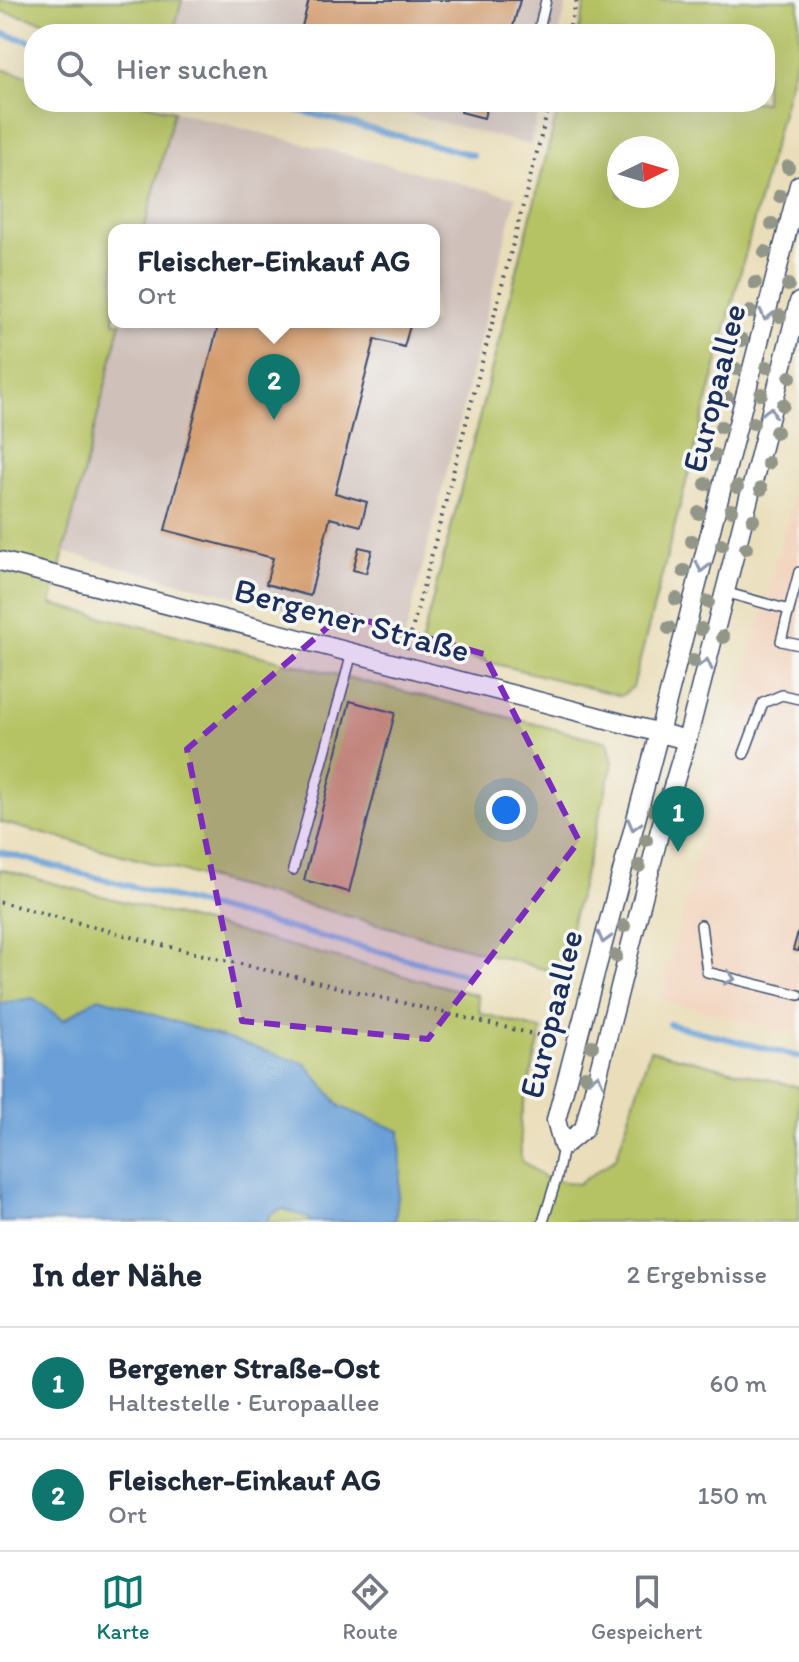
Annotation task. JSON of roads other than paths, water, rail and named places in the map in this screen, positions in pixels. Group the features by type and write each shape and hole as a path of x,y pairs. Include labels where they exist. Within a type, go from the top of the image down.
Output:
{"street":[{"name":"Europaallee","path":"799,185 556,1120 563,1146 584,1129 799,302"},
{"name":"Bergener Straße","path":"0,561 687,740"}],"lane":[{"path":"540,24 546,0"},
{"path":"799,572 781,641 799,645"},
{"path":"724,592 789,610"},
{"path":"293,870 352,653"},
{"path":"744,754 763,703 782,695 799,699"},
{"path":"701,925 707,972 799,995"},
{"path":"543,1222 563,1146"}],"water":[{"path":"99,997 306,1064 341,1107 400,1131 401,1171 395,1222 311,1222 283,1209 271,1214 266,1222 0,1222 0,1003 33,998 64,1020"}],"waterway":[{"path":"0,33 24,39"},
{"path":"305,112 473,155"},
{"path":"0,852 463,974"},
{"path":"669,1024 799,1057"}],"place":[{"name":"Fleischer-Einkauf AG","path":"274,420"},
{"name":"Bergener Straße-Ost","path":"678,852"}]}
